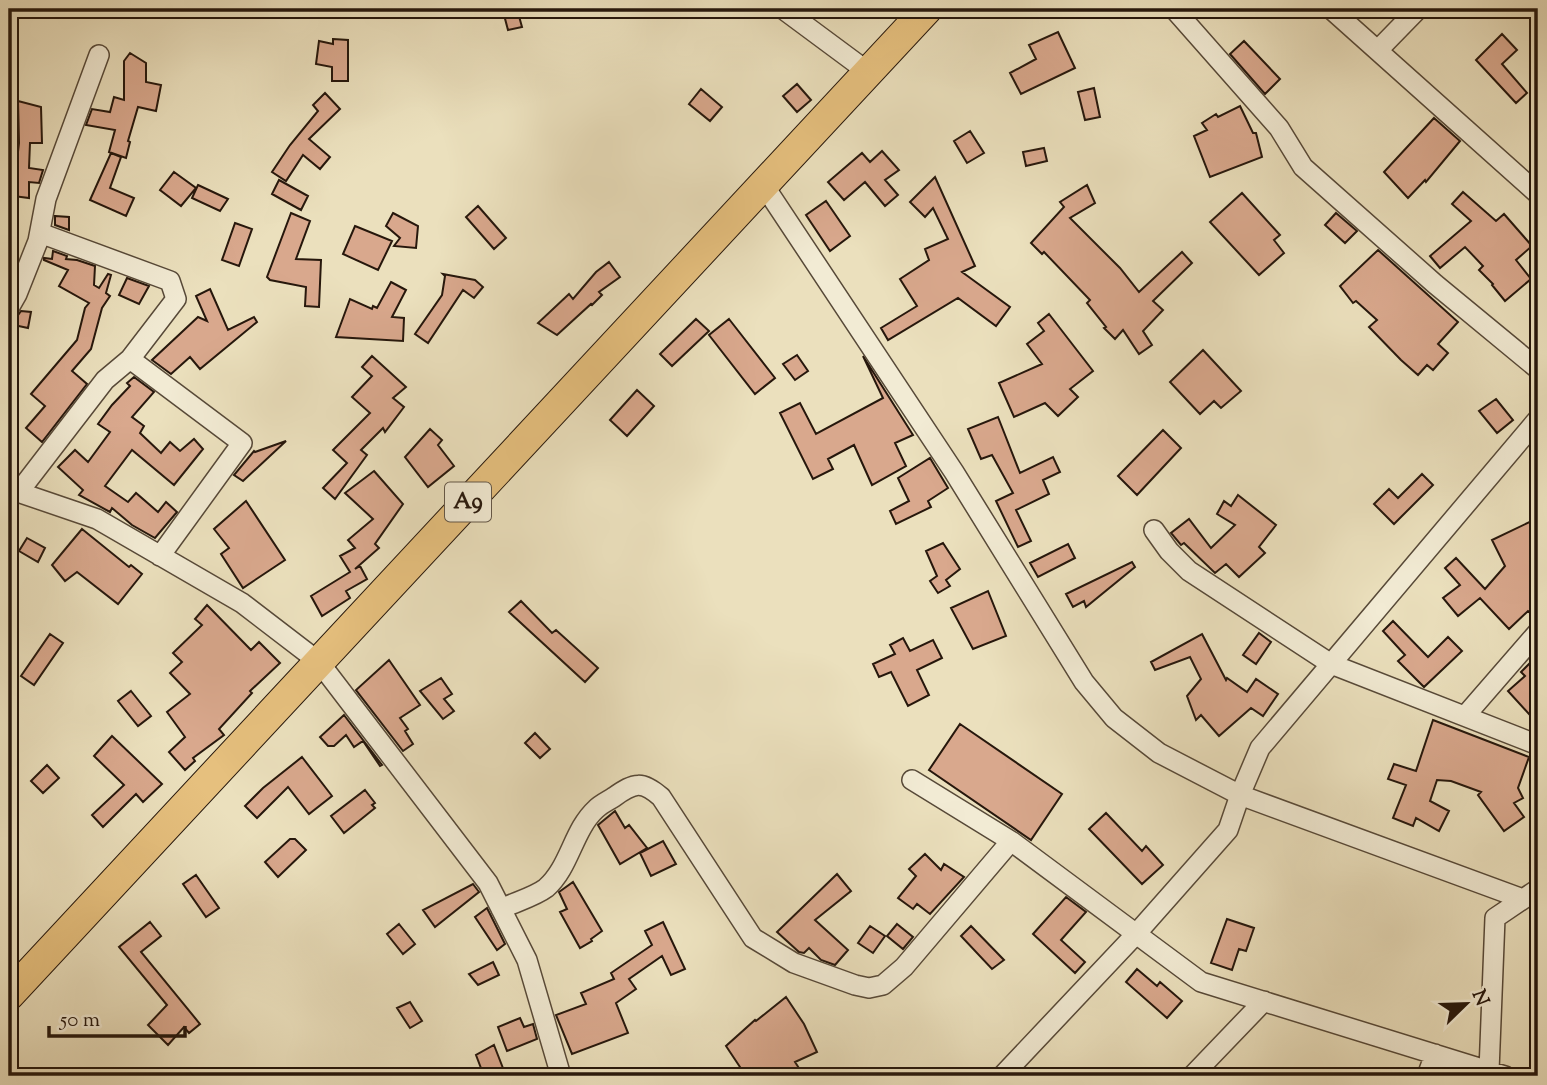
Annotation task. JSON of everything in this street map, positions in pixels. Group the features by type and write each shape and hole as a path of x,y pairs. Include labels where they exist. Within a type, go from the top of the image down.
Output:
{"main road":[{"name":"A9","path":"9,995 927,9"}],"street":[{"path":"783,9 868,72"},
{"path":"1174,9 1279,128 1303,167 1538,369"},
{"path":"1331,9 1538,194"},
{"path":"1378,50 1419,9"},
{"path":"9,308 40,233 46,199 99,55"},
{"path":"763,184 954,472 1084,682 1114,718 1159,753 1240,795 1531,894"},
{"path":"40,233 170,281 176,299 130,359 105,380 14,491 97,519 242,603 319,662 488,883 527,960 561,1076"},
{"path":"130,359 242,443 160,556"},
{"path":"1002,1076 1136,934 1228,830 1260,748 1538,419"},
{"path":"1154,530 1169,551 1189,571 1331,664 1538,745"},
{"path":"1465,716 1538,632"},
{"path":"912,780 1011,841 1201,982 1497,1074 1495,918 1531,894"},
{"path":"501,909 545,888 561,868 594,810 623,790 635,785 647,785 661,797 753,938 794,963 869,988 883,985 904,967 1011,841"},
{"path":"1192,1076 1264,1001"},
{"path":"1427,1076 1435,1054"}],"building":[{"path":"517,9 522,27 508,30 503,11"},
{"path":"1058,32 1075,68 1021,94 1010,73 1036,59 1029,45"},
{"path":"1502,34 1517,50 1502,64 1527,93 1516,103 1476,60"},
{"path":"333,39 348,40 348,81 332,81 332,67 316,64 319,41 333,44"},
{"path":"1244,41 1280,79 1265,94 1230,54"},
{"path":"130,53 146,63 146,82 161,85 156,111 138,107 126,158 109,152 115,130 86,125 92,109 110,112 114,97 124,100 124,61"},
{"path":"797,84 811,100 797,112 783,96"},
{"path":"1094,88 1100,117 1085,120 1078,92"},
{"path":"701,89 722,107 710,121 689,104"},
{"path":"325,93 340,109 309,139 330,157 320,169 303,155 286,181 272,172 318,111 313,105"},
{"path":"18,101 41,107 42,143 30,143 29,168 43,170 39,183 29,182 29,198 13,196 19,143"},
{"path":"1240,106 1253,133 1256,133 1262,157 1210,177 1194,136 1207,130 1202,123 1216,114 1218,117"},
{"path":"1434,118 1460,141 1426,182 1425,180 1408,198 1384,172"},
{"path":"970,131 984,153 967,163 954,141"},
{"path":"1044,148 1047,161 1026,166 1023,152"},
{"path":"882,151 899,170 885,180 898,195 885,206 865,182 844,200 828,182 862,153 870,162"},
{"path":"111,153 121,157 110,188 134,198 126,216 90,200"},
{"path":"174,172 196,188 181,206 160,190"},
{"path":"935,177 975,266 962,272 1010,307 996,326 958,298 888,340 881,328 917,306 900,279 929,260 925,249 948,239 933,208 925,217 910,202"},
{"path":"279,180 308,196 301,210 272,194"},
{"path":"198,185 228,199 220,211 192,198"},
{"path":"1087,185 1095,203 1070,218 1120,268 1139,292 1182,252 1192,263 1153,301 1163,310 1143,331 1152,345 1139,354 1123,330 1115,339 1104,328 1106,327 1087,303 1090,300 1044,252 1042,254 1031,243 1064,207 1060,202"},
{"path":"1463,192 1496,221 1504,214 1532,246 1516,260 1531,279 1505,301 1479,270 1483,266 1465,247 1440,268 1430,256 1471,221 1452,204"},
{"path":"1242,193 1280,235 1274,240 1284,253 1259,275 1210,222"},
{"path":"826,201 850,236 830,251 806,215"},
{"path":"478,206 506,238 494,249 466,217"},
{"path":"291,213 310,221 296,259 321,260 319,307 305,306 306,287 270,280 267,277"},
{"path":"393,213 418,226 416,248 394,246 400,238 386,226"},
{"path":"1336,213 1357,231 1345,243 1325,225"},
{"path":"55,216 69,217 69,230 55,225"},
{"path":"235,223 252,229 239,266 222,260"},
{"path":"355,226 392,241 378,270 343,254"},
{"path":"1378,250 1458,322 1438,344 1448,353 1433,370 1427,365 1418,375 1401,360 1369,327 1377,320 1356,301 1353,303 1340,286"},
{"path":"53,251 67,256 66,259 95,266 94,285 99,288 108,274 111,275 106,293 110,296 102,308 91,349 72,371 87,384 42,442 26,428 45,406 31,394 77,340 85,308 89,303 59,286 68,270 44,260 52,259"},
{"path":"609,262 620,277 599,292 602,295 592,305 557,335 538,323 569,294 573,299 596,272"},
{"path":"443,274 475,280 483,287 474,298 463,290 428,343 415,334 442,295"},
{"path":"127,278 149,286 139,304 119,295"},
{"path":"391,282 406,290 392,317 404,318 403,341 336,337 350,299 372,309 373,306 377,308"},
{"path":"210,289 228,330 254,317 257,322 200,369 190,357 171,374 152,360 198,317 207,321 196,296"},
{"path":"21,311 31,312 28,328 9,324 9,320 16,318"},
{"path":"1049,314 1093,371 1070,389 1078,397 1058,416 1045,403 1014,417 999,383 1042,364 1027,344 1044,331 1038,323"},
{"path":"696,319 709,331 672,366 660,354"},
{"path":"729,319 775,378 755,394 709,335"},
{"path":"1203,350 1241,391 1221,408 1214,401 1200,414 1170,382"},
{"path":"797,355 808,371 795,380 783,364"},
{"path":"372,356 406,387 393,398 404,407 385,432 383,428 361,450 367,455 335,499 323,488 347,463 333,450 370,413 352,397 372,376 362,367"},
{"path":"863,356 913,435 895,443 906,466 872,485 854,445 828,459 833,469 813,479 780,413 800,403 816,434 883,398"},
{"path":"134,377 154,392 132,417 144,426 140,433 161,453 170,442 180,451 194,439 203,449 174,485 132,450 105,486 128,502 136,493 158,512 166,502 177,512 155,538 132,525 112,508 110,512 79,495 83,490 58,467 75,450 88,462 110,432 98,424 130,386 127,383"},
{"path":"637,390 654,406 627,436 610,420"},
{"path":"1496,399 1513,420 1497,433 1479,411"},
{"path":"998,417 1020,473 1053,457 1060,472 1043,480 1049,494 1016,510 1031,541 1018,547 996,501 1013,493 992,455 981,459 968,429"},
{"path":"430,429 442,440 438,445 454,466 428,487 405,457"},
{"path":"1163,430 1181,448 1137,495 1118,476"},
{"path":"286,441 243,481 234,475 254,451"},
{"path":"930,458 948,488 928,501 931,507 896,524 890,511 909,501 898,478"},
{"path":"374,471 403,504 375,544 379,548 355,569 360,566 367,579 346,591 350,598 322,616 311,596 350,572 340,556 355,548 348,540 373,519 345,493"},
{"path":"1422,474 1433,485 1394,524 1374,504 1389,489 1398,498"},
{"path":"1238,495 1276,525 1259,547 1265,553 1239,577 1226,564 1215,573 1184,543 1181,545 1171,533 1189,519 1211,548 1235,525 1217,514 1224,501 1231,506"},
{"path":"246,501 285,560 243,588 221,554 229,548 214,529"},
{"path":"1538,518 1538,620 1528,611 1509,629 1480,598 1458,616 1443,598 1460,585 1445,568 1456,558 1485,589 1505,566 1492,540"},
{"path":"82,529 129,567 131,565 142,574 118,604 77,572 65,581 52,565"},
{"path":"27,538 45,548 38,562 19,551"},
{"path":"943,543 960,569 946,580 950,586 938,593 930,581 937,576 926,551"},
{"path":"1068,544 1075,558 1038,577 1030,563"},
{"path":"1132,562 1135,567 1086,607 1084,601 1073,607 1066,594"},
{"path":"988,591 1006,636 973,649 951,608"},
{"path":"521,601 552,633 556,630 598,668 585,682 509,612"},
{"path":"207,605 251,650 259,642 280,663 250,691 252,693 219,729 224,735 193,758 195,761 185,770 169,752 185,737 167,712 190,694 170,673 182,662 173,653 202,625 195,619"},
{"path":"1393,621 1428,657 1448,637 1462,651 1424,687 1398,661 1405,655 1383,631"},
{"path":"1259,633 1271,642 1256,664 1243,655"},
{"path":"50,634 63,643 34,685 21,676"},
{"path":"1202,634 1226,680 1227,678 1247,692 1256,679 1278,694 1263,716 1251,708 1219,736 1201,715 1196,720 1187,696 1201,679 1190,657 1155,670 1151,662"},
{"path":"903,638 910,651 933,640 942,658 917,670 929,695 908,706 891,672 879,677 873,664 895,654 890,645"},
{"path":"1538,655 1538,724 1508,691 1525,676 1521,672"},
{"path":"389,660 420,705 400,718 408,729 405,731 413,744 403,751 356,690"},
{"path":"441,678 452,694 444,699 454,711 443,719 420,691"},
{"path":"131,691 151,716 138,726 118,701"},
{"path":"344,715 382,765 380,766 363,741 354,747 346,735 334,746 328,746 320,737"},
{"path":"1433,720 1529,757 1518,788 1523,798 1514,803 1524,817 1504,831 1478,795 1481,792 1451,781 1437,780 1430,801 1449,811 1439,831 1416,818 1413,826 1393,818 1406,785 1388,779 1394,764 1416,771"},
{"path":"960,724 1062,794 1031,840 929,770"},
{"path":"535,733 550,749 540,758 525,743"},
{"path":"112,736 162,784 143,802 136,794 103,827 92,815 124,785 94,756"},
{"path":"302,757 332,796 309,814 288,787 257,818 245,806"},
{"path":"47,765 59,778 43,793 31,781"},
{"path":"365,790 375,803 372,805 375,808 344,833 331,816"},
{"path":"615,811 625,828 629,825 647,848 620,864 598,825"},
{"path":"1106,813 1142,851 1146,846 1163,865 1142,884 1089,829"},
{"path":"290,839 295,839 306,850 278,877 265,862"},
{"path":"663,841 676,864 651,876 640,853"},
{"path":"925,854 941,870 944,864 964,877 930,914 917,904 913,909 898,898 916,876 909,869"},
{"path":"837,874 851,891 815,920 848,950 835,965 821,960 809,948 804,953 799,952 777,932"},
{"path":"196,875 219,908 206,917 183,884"},
{"path":"573,882 602,931 580,948 560,912 567,909 559,892"},
{"path":"473,884 479,892 435,927 423,910"},
{"path":"1066,897 1086,912 1061,940 1085,962 1075,973 1033,934"},
{"path":"487,908 505,944 497,950 475,917"},
{"path":"1227,919 1254,928 1246,951 1239,949 1232,970 1211,963"},
{"path":"150,922 161,936 141,952 200,1024 189,1033 184,1027 168,1045 148,1025 167,1005 119,947"},
{"path":"663,922 685,969 671,975 662,956 629,979 636,989 616,1003 628,1033 572,1054 556,1015 586,1004 581,993 614,979 611,973 652,945 645,931"},
{"path":"399,924 415,944 403,954 387,934"},
{"path":"897,924 913,937 903,949 887,936"},
{"path":"870,926 885,936 873,953 858,943"},
{"path":"971,926 1004,960 992,969 961,936"},
{"path":"493,962 499,975 478,985 469,974"},
{"path":"1137,969 1157,986 1160,982 1182,1001 1167,1018 1126,982"},
{"path":"786,997 804,1024 817,1052 795,1062 804,1076 746,1076 726,1046"},
{"path":"410,1002 422,1021 410,1028 397,1008"},
{"path":"520,1018 524,1027 533,1024 537,1039 507,1051 498,1027"},
{"path":"494,1045 506,1076 484,1076 476,1055"}]}
